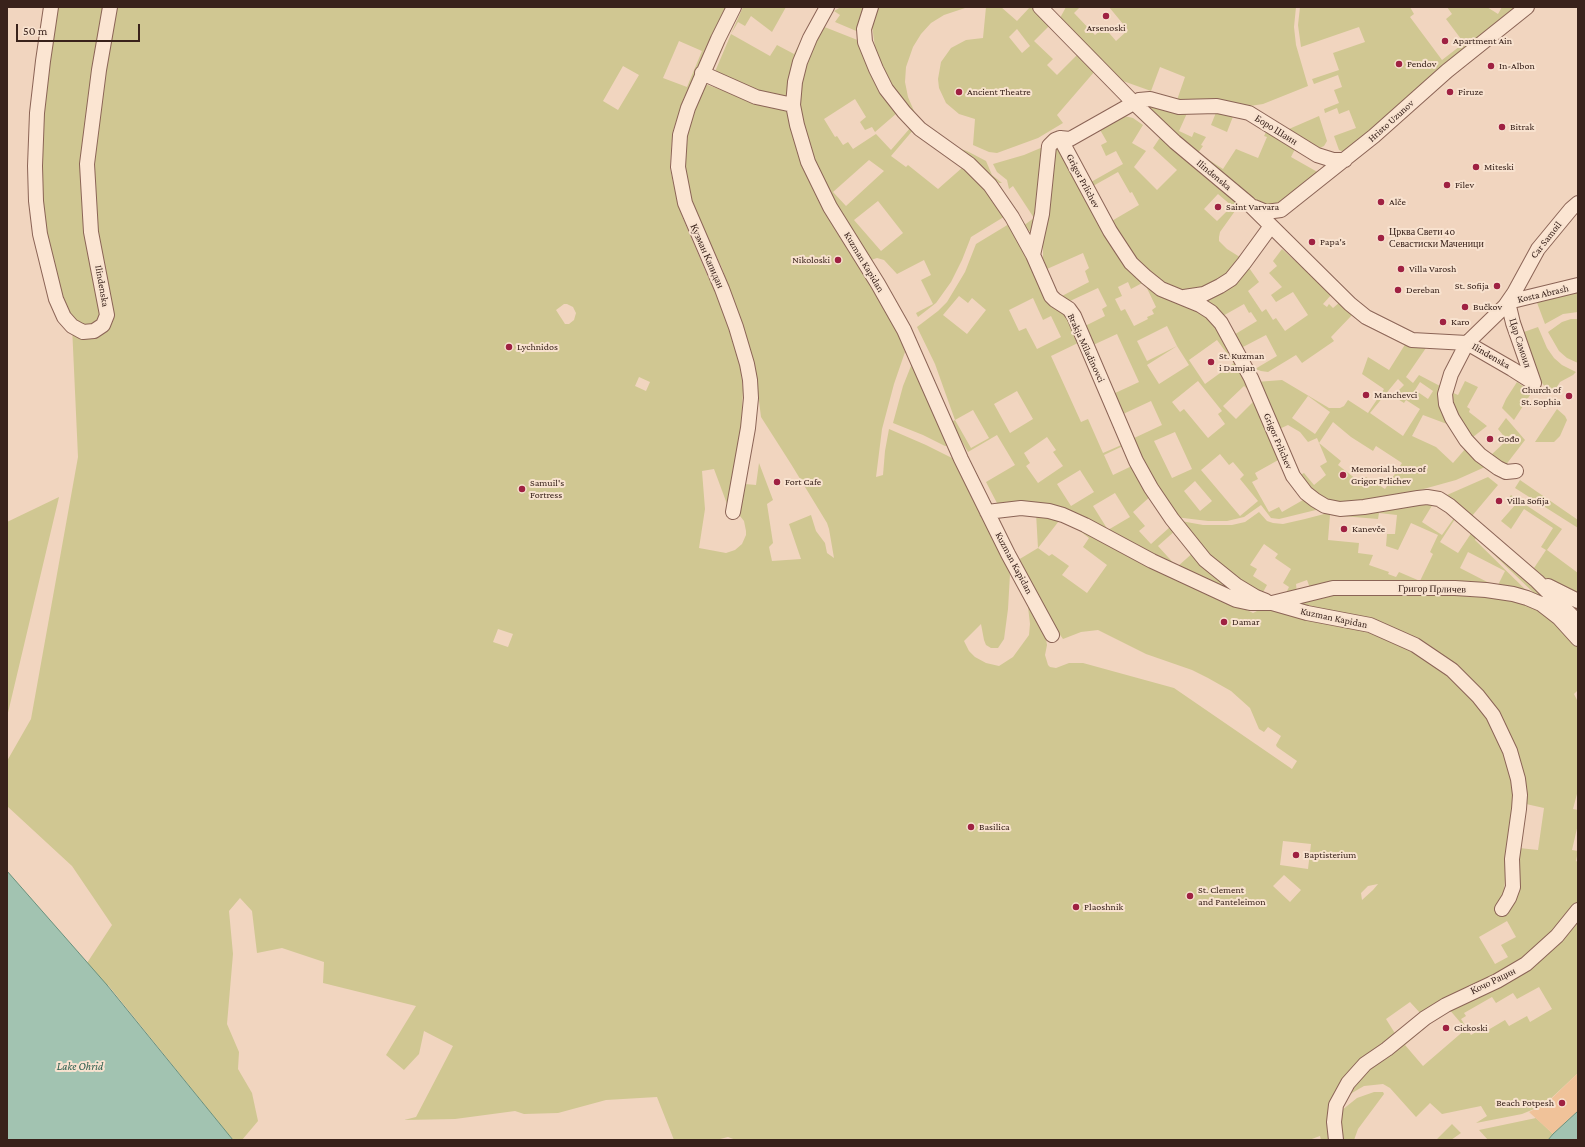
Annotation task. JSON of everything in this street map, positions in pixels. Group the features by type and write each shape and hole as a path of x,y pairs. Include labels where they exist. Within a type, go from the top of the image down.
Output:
{"street":[{"name":"Ilindenska","path":"51,7 37,113 36,200 40,234 56,299 64,317 72,326 83,332 94,331 103,325 107,315 91,232 87,164 98,70 110,7"},
{"name":"Кузман Капидан","path":"733,512 748,422 751,398 750,380 736,327 685,203 678,167 680,135 684,120 702,73 734,7"},
{"name":"Kuzman Kapidan","path":"827,7 810,38 800,62 795,82 793,105 808,162 830,206 878,284 904,330 961,459 1052,635"},
{"name":"Brakja Miladinovci","path":"871,7 864,29 865,42 876,69 889,93 920,129 964,160 990,185 1012,217 1051,296 1069,309 1074,316 1136,461 1151,488 1172,519 1208,564 1247,592 1272,603"},
{"name":"Ilindenska","path":"1040,7 1134,103 1184,150 1248,203 1336,292 1366,317 1412,340 1467,343 1534,383"},
{"name":"Hristo Uzunov","path":"1248,203 1266,212 1282,210 1374,136 1447,71 1527,7"},
{"path":"702,73 756,97 793,105"},
{"name":"Боро Шаин","path":"1134,103 1144,99 1150,99 1179,107 1217,106 1249,113 1317,155 1333,160 1345,160"},
{"path":"1032,255 1042,214 1049,146 1055,140 1060,138 1070,139 1134,103"},
{"name":"Grigor Prlichev","path":"1060,138 1110,232 1125,255 1138,270 1153,284 1175,296 1190,300 1204,307 1221,323 1251,378 1293,476 1301,489 1325,506 1340,508 1364,507 1427,497 1439,499 1450,506 1537,581 1578,622"},
{"name":"Car Samoil","path":"1508,302 1538,249 1571,209 1578,203"},
{"path":"1175,296 1197,296 1226,283 1235,275 1271,226"},
{"name":"Kosta Abrash","path":"1508,302 1578,285"},
{"name":"Ilindenska","path":"1467,343 1502,310 1508,302"},
{"name":"Цар Самоил","path":"1508,302 1513,322 1534,383"},
{"path":"1467,343 1447,385 1445,398 1448,410 1460,431 1480,455 1506,472 1516,471"},
{"name":"Kuzman Kapidan","path":"988,512 1021,508 1049,511 1063,515 1085,525 1152,561 1236,600 1250,603 1272,603 1307,613 1370,625 1415,645 1459,676 1493,715 1508,744 1514,762 1520,795 1518,822 1512,859 1513,887 1509,898 1502,909"},
{"path":"1537,581 1578,601"},
{"name":"Григор Прличев","path":"1272,603 1333,588 1455,588 1486,590 1513,594 1541,604 1559,618 1578,639"},
{"name":"Кочо Рацин","path":"1336,1140 1334,1122 1335,1109 1338,1100 1348,1083 1365,1064 1425,1018 1446,1005 1496,981 1526,964 1557,936 1578,910"}],"shaded area":[{"path":"51,7 726,7 683,100 673,131 670,168 682,216 708,277 726,311 735,342 743,390 741,430 729,505 727,504 714,469 702,471 705,509 699,548 726,553 735,550 742,544 746,535 744,521 740,516 745,484 756,485 759,463 773,500 767,504 773,543 769,547 772,561 801,559 789,524 811,515 816,531 825,543 827,553 834,558 827,523 761,417 756,377 742,326 722,268 696,214 688,190 685,171 688,132 705,84 744,98 789,107 794,138 807,175 830,217 860,264 898,331 905,352 894,384 882,429 876,477 883,475 889,429 954,459 1006,562 1010,574 1008,609 1004,639 998,648 991,648 986,645 981,624 964,641 969,651 975,657 986,663 999,666 1013,657 1029,635 1030,624 1027,598 1045,633 1047,645 1045,655 1050,667 1056,668 1069,663 1083,663 1174,688 1292,769 1297,761 1276,745 1281,736 1268,727 1264,732 1259,729 1250,708 1231,691 1192,670 1146,654 1098,630 1081,632 1063,639 1018,560 1038,548 1049,556 1052,554 1069,566 1062,575 1087,593 1107,565 1083,547 1089,538 1064,519 1142,561 1184,579 1253,613 1268,608 1303,617 1370,630 1394,638 1423,654 1463,686 1475,700 1499,740 1509,768 1514,806 1514,818 1507,857 1504,891 1498,904 1503,914 1510,904 1518,885 1519,870 1517,860 1519,848 1538,850 1544,808 1526,804 1525,784 1516,751 1507,729 1487,698 1462,671 1436,651 1418,642 1368,620 1304,609 1285,604 1327,592 1338,591 1475,593 1493,594 1524,601 1550,618 1578,646 1578,690 1574,694 1578,702 1578,790 1573,809 1578,810 1578,824 1572,850 1578,851 1576,861 1578,862 1578,901 1556,931 1521,963 1451,997 1421,1014 1410,1002 1386,1019 1396,1035 1360,1060 1345,1076 1332,1100 1328,1119 1332,1140 1321,1140 1320,1136 1309,1140 736,1140 728,1137 716,1140 674,1140 657,1097 606,1100 558,1113 524,1114 515,1111 455,1119 404,1120 416,1117 453,1046 424,1031 419,1054 404,1070 386,1055 416,1006 323,983 324,962 282,948 257,953 252,911 240,898 229,911 233,954 227,1024 239,1052 238,1069 252,1093 258,1121 242,1140 233,1140 108,985 105,1009 99,1018 83,1027 71,1028 7,1012 7,871 87,963 112,925 72,866 7,806 7,761 31,719 78,457 72,326 64,317 56,299 40,234 36,201 35,166 37,113","holes":["679,41 702,51 687,87 663,78","623,66 639,75 618,110 603,101","564,304 567,304 573,307 576,313 574,320 569,324 565,324 556,310","639,377 650,382 646,391 635,386","498,629 513,634 508,647 493,642","1283,841 1311,844 1308,869 1280,865","1284,875 1301,890 1290,902 1273,886","1378,884 1362,900 1361,893 1368,886","1507,921 1516,937 1501,945 1508,957 1495,964 1479,937"]},
{"path":"743,7 786,7 772,32 751,16 745,26 738,22 731,34"},
{"path":"841,7 867,7 861,33 835,22 840,15 834,11"},
{"path":"877,7 968,7 944,15 931,23 921,34 913,47 906,67 905,82 908,97 917,118 892,91 876,55 872,25"},
{"path":"986,7 1001,7 1017,21 1030,7 1032,7 1049,26 1034,41 1053,59 1047,65 1057,75 1078,54 1095,71 1057,115 1063,123 1038,138 997,153 989,152 973,145 975,119 959,114 946,103 939,88 938,79 941,62 951,48 966,40 983,38","holes":["1017,29 1030,46 1022,53 1009,37"]},
{"path":"1066,7 1080,7 1074,13 1095,35 1104,27 1116,41 1128,30 1109,7 1296,7 1294,27 1296,45 1308,86 1263,104 1250,106 1221,101 1177,100 1185,77 1160,67 1151,91 1123,81 1060,18"},
{"path":"1300,7 1410,7 1414,14 1410,17 1442,60 1464,43 1446,19 1452,14 1447,7 1487,7 1498,14 1502,7 1522,7 1344,152 1339,150 1334,136 1356,128 1349,110 1339,114 1337,108 1325,113 1324,109 1339,103 1334,90 1342,87 1338,75 1314,84 1312,79 1339,70 1333,53 1365,42 1359,27 1301,47 1298,25"},
{"path":"822,26 860,41 897,113 875,132 872,127 865,130 860,122 866,117 855,99 824,119 835,137 837,136 843,145 848,142 853,149 876,134 891,150 911,127 914,129 891,156 906,167 908,165 938,189 963,167 926,142 928,140 961,161 1007,215 971,237 951,282 936,303 918,317 916,313 933,304 921,280 931,275 924,260 897,274 884,260 877,258 871,260 840,211 814,162 798,105 803,69","holes":["869,160 884,171 846,206 833,192","878,201 903,233 881,251 854,220"]},
{"path":"731,34 770,56 777,45 794,54 801,40 787,99 777,97 714,74"},
{"path":"1145,104 1188,111 1179,131 1192,137 1194,132 1206,137 1201,145 1203,146 1198,153 1223,169 1236,149 1258,158 1267,137 1264,136 1267,130 1296,147 1291,157 1321,174 1283,205 1263,206 1193,150"},
{"path":"1217,110 1234,114 1227,132 1211,125"},
{"path":"1124,116 1133,118 1143,125 1132,143 1146,151 1134,167 1157,190 1177,170 1153,148 1161,136 1240,204 1220,232 1219,237 1219,241 1227,249 1243,259 1238,266 1209,287 1177,291 1144,269 1110,222 1139,205 1132,192 1130,193 1118,172 1093,186 1091,182 1123,164 1116,151 1106,156 1101,145 1107,142 1099,128","holes":["1218,194 1232,206 1217,221 1204,209"]},
{"path":"1319,116 1327,141 1324,146 1320,148 1289,129"},
{"path":"952,146 967,151 986,161 992,175 1002,183 999,183 969,157"},
{"path":"1057,146 1059,147 1100,225 1131,268 1144,282 1161,294 1200,309 1207,314 1222,331 1257,398 1280,459 1255,473 1258,479 1252,482 1269,512 1279,507 1282,512 1303,500 1291,477 1304,496 1318,506 1324,508 1279,519 1271,518 1261,505 1244,517 1227,521 1208,521 1175,517 1153,484 1132,439 1162,425 1151,401 1121,415 1113,394 1139,382 1117,334 1091,346 1083,327 1105,316 1102,309 1107,306 1098,288 1070,301 1060,297 1089,282 1085,271 1089,268 1083,253 1047,269 1043,258 1043,234 1050,196 1053,151","holes":["1128,282 1131,289 1144,282 1156,307 1152,310 1154,314 1147,317 1148,319 1134,326 1125,309 1121,311 1115,299 1122,296 1118,287","1167,326 1177,346 1147,361 1137,341","1217,340 1234,363 1205,384 1189,360","1177,346 1189,365 1159,384 1147,365","1198,381 1222,411 1218,414 1225,424 1208,438 1184,409 1180,412 1172,402","1244,386 1257,398 1236,419 1223,406","1175,432 1192,469 1172,478 1154,441","1220,454 1229,465 1233,462 1244,475 1240,479 1258,501 1240,516 1201,470","1195,481 1212,501 1200,511 1184,491"]},
{"path":"1043,147 1037,215 1033,231 1029,231 1023,226 1034,218 1013,186 1009,189 1007,180 997,172 993,164 1024,155"},
{"path":"1009,224 1047,300 1067,315 1080,342 1051,356 1081,422 1088,419 1103,453 1126,443 1127,444 1104,455 1113,475 1136,464 1152,495 1133,512 1145,526 1139,531 1151,544 1170,527 1159,513 1163,510 1176,530 1158,546 1177,567 1195,551 1208,567 1251,600 1234,595 1147,555 1076,516 1038,506 998,505 986,482 1015,465 997,435 968,452 951,422 955,420 935,364 917,327 947,302 965,272 976,244","holes":["959,296 968,303 972,298 986,310 967,334 943,315","1033,298 1043,320 1051,316 1061,337 1037,349 1026,328 1019,331 1009,310","1017,391 1033,419 1010,433 994,404","973,410 989,438 971,448 955,420","1047,437 1056,450 1053,452 1063,466 1038,483 1026,466 1030,463 1024,453","1080,470 1094,492 1071,506 1057,484","1115,493 1130,517 1108,530 1093,506"]},
{"path":"1282,249 1332,294 1323,304 1327,307 1329,304 1333,308 1340,302 1354,313 1331,337 1334,341 1302,363 1296,355 1268,372 1261,371 1255,369 1277,356 1266,335 1243,347 1232,336 1257,321 1251,312 1249,313 1244,304 1221,317 1200,298 1247,265 1259,282 1248,291 1262,312 1266,309 1273,320 1276,318 1285,331 1308,315 1293,292 1276,302 1271,295 1282,287 1269,273 1277,266 1273,261"},
{"path":"1578,289 1578,312 1563,314 1545,324 1536,300"},
{"path":"1571,319 1578,319 1578,363 1567,358 1559,351 1548,332 1562,322"},
{"path":"1538,327 1547,348 1554,358 1562,365 1576,372 1560,382 1555,390 1550,394 1540,380 1521,333"},
{"path":"1406,343 1428,345 1406,377 1413,383 1419,375 1440,386 1442,412 1447,424 1423,415 1412,436 1436,447 1453,463 1466,448 1485,467 1456,480 1420,490 1363,502 1326,502 1298,476 1304,473 1314,485 1326,475 1320,466 1327,462 1319,443 1317,438 1308,442 1300,432 1288,425 1277,430 1256,382 1282,380 1329,408 1340,408 1344,406 1348,400 1368,413 1384,389 1362,374 1368,357 1389,370","holes":["1398,379 1404,385 1393,396 1404,403 1406,400 1420,409 1403,436 1370,413","1420,382 1433,391 1428,399 1415,390","1308,396 1330,412 1315,434 1292,418","1333,422 1351,437 1373,451 1376,446 1402,463 1385,489 1366,477 1361,483 1338,465 1341,461 1319,443"]},
{"path":"913,361 949,446 945,446 893,423 903,386"},
{"path":"1465,381 1478,387 1467,407 1470,409 1469,412 1487,426 1473,437 1454,411 1451,392 1458,395"},
{"path":"1517,382 1532,392 1514,420 1502,408"},
{"path":"1557,409 1565,416 1567,420 1560,436 1554,442 1535,442"},
{"path":"1506,418 1525,440 1505,466 1490,456 1507,440 1498,429"},
{"path":"1488,477 1498,485 1472,516 1447,495"},
{"path":"1520,480 1578,520 1578,528 1515,488"},
{"path":"1511,495 1562,529 1547,550 1578,573 1578,596 1551,583 1534,568 1546,550 1541,547 1553,528 1524,509 1511,529 1501,521 1516,504 1509,498"},
{"path":"59,497 7,717 7,522"},
{"path":"1421,502 1433,504 1422,522 1442,535 1454,518 1455,519 1440,542 1458,553 1472,532 1477,535 1475,540 1533,597 1419,583 1364,581 1339,582 1310,588 1307,580 1296,584 1297,593 1285,595 1289,587 1283,583 1291,569 1275,558 1278,554 1264,544 1250,565 1257,569 1253,576 1267,585 1262,594 1215,566 1181,521 1203,525 1232,525 1245,522 1259,512 1267,521 1283,524 1328,513","holes":["1379,513 1397,515 1395,534 1387,534 1386,546 1398,550 1411,523 1438,535 1430,552 1433,554 1420,581 1399,572 1396,577 1388,574 1389,572 1369,565 1373,555 1358,553 1359,543 1328,540 1330,515 1378,519","1468,552 1505,571 1497,587 1460,568"]},
{"path":"1036,513 1062,517 1038,548"},
{"path":"1486,547 1511,567 1545,599 1537,596"},
{"path":"1578,919 1578,1073 1544,1105 1522,1114 1476,1123 1487,1116 1481,1106 1442,1114 1430,1103 1416,1117 1390,1088 1383,1084 1364,1086 1345,1097 1363,1072 1418,1028 1453,1004 1521,972 1554,946","holes":["1539,987 1552,1009 1530,1022 1527,1016 1509,1026 1505,1020 1488,1030 1486,1026 1471,1035 1461,1019 1466,1016 1464,1013 1492,997 1496,1003 1513,993 1517,999","1448,1008 1466,1029 1423,1066 1405,1045"]},
{"path":"1374,1092 1383,1092 1384,1094 1358,1129 1354,1140 1343,1140 1340,1120 1342,1110 1357,1098"},
{"path":"1536,1118 1553,1134 1548,1140 1488,1140 1479,1130"},
{"path":"1452,1124 1461,1133 1451,1140 1437,1139"}],"sand":[{"name":"Beach Potpesh","path":"1578,1073 1578,1111 1553,1134 1529,1112 1549,1101"}],"water":[{"name":"Lake Ohrid","path":"7,871 107,985 233,1140 7,1140"},
{"path":"1578,1111 1578,1140 1548,1140 1553,1134"}],"place":[{"name":"Arsenoski","path":"1106,16"},
{"name":"Apartment Ain","path":"1445,41"},
{"name":"Pendov","path":"1399,64"},
{"name":"In-Albon","path":"1491,66"},
{"name":"Ancient Theatre","path":"959,92"},
{"name":"Piruze","path":"1450,92"},
{"name":"Bitrak","path":"1502,127"},
{"name":"Miteski","path":"1476,167"},
{"name":"Filev","path":"1447,185"},
{"name":"Alče","path":"1381,202"},
{"name":"Saint Varvara","path":"1218,207"},
{"name":"Црква Свети 40 Севастиски Маченици","path":"1381,238"},
{"name":"Papa's","path":"1312,242"},
{"name":"Nikoloski","path":"838,260"},
{"name":"Villa Varosh","path":"1401,269"},
{"name":"St. Sofija","path":"1497,286"},
{"name":"Dereban","path":"1398,290"},
{"name":"Bučkov","path":"1465,307"},
{"name":"Karo","path":"1443,322"},
{"name":"Lychnidos","path":"509,347"},
{"name":"St. Kuzman i Damjan","path":"1211,362"},
{"name":"Manchevci","path":"1366,395"},
{"name":"Church of St. Sophia","path":"1569,396"},
{"name":"Gođo","path":"1490,439"},
{"name":"Memorial house of Grigor Prlichev","path":"1343,475"},
{"name":"Fort Cafe","path":"777,482"},
{"name":"Samuil's Fortress","path":"522,489"},
{"name":"Villa Sofija","path":"1499,501"},
{"name":"Kanevče","path":"1344,529"},
{"name":"Damar","path":"1224,622"},
{"name":"Basilica","path":"971,827"},
{"name":"Baptisterium","path":"1296,855"},
{"name":"St. Clement and Panteleimon","path":"1190,896"},
{"name":"Plaoshnik","path":"1076,907"},
{"name":"Cickoski","path":"1446,1028"},
{"name":"Beach Potpesh","path":"1562,1103"}]}
